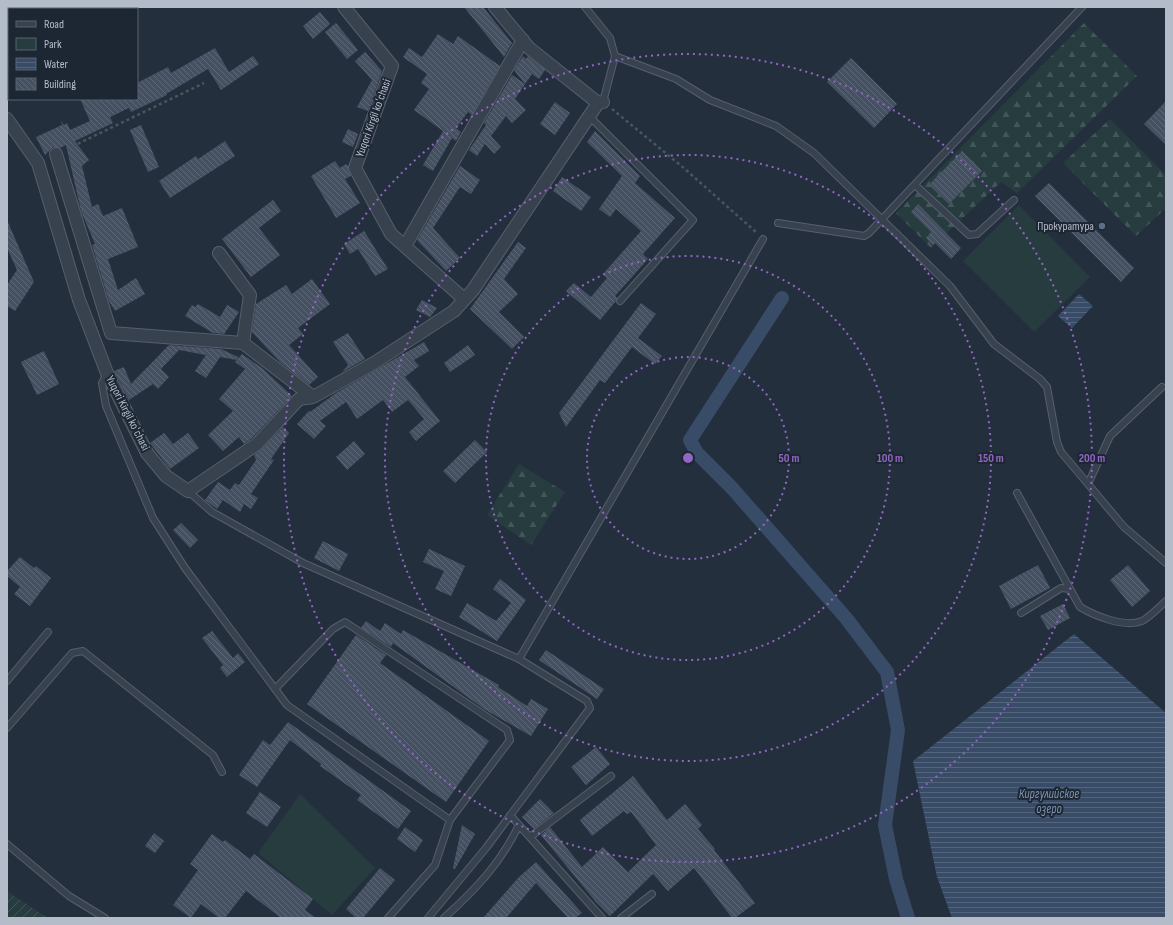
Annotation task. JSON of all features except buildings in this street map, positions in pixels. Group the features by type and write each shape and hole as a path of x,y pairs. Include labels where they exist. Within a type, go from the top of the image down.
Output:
{"street":[{"name":"Yuqori Kirgil koʻchasi","path":"344,7 392,66 355,168 391,234 464,299"},
{"path":"188,491 257,444 298,399 313,397 374,363 454,311 473,290 589,116 600,102 529,48 495,7"},
{"path":"405,246 523,40"},
{"name":"Yuqori Kirgil koʻchasi","path":"7,119 38,163 79,300 107,374 147,453 166,476 188,491"},
{"path":"56,154 111,333 243,343 313,397"},
{"path":"219,253 250,295 243,343"}],"lane":[{"path":"585,7 610,38 615,56 600,102"},
{"path":"778,223 864,236 869,233 1082,7"},
{"path":"615,56 676,79 710,100 776,126 814,153 950,286 994,344 1040,379 1047,387 1057,442 1061,452 1124,527 1166,563"},
{"path":"589,116 693,220 620,301"},
{"path":"915,185 969,235 977,234 1014,200"},
{"path":"519,659 764,239"},
{"path":"107,374 102,383 106,406 152,518 185,568 286,705 450,820"},
{"path":"1088,484 1110,436 1162,387"},
{"path":"188,491 212,512 303,563 519,659 587,701 590,708 486,848 428,918"},
{"path":"1018,493 1080,607 1094,615 1129,623 1143,620 1166,601"},
{"path":"1020,613 1061,588 1070,589"},
{"path":"275,689 333,629 345,622 507,730 510,740 450,820 434,865 388,918"},
{"path":"7,681 48,632"},
{"path":"7,728 72,652 83,651 213,755 222,772"},
{"path":"530,837 611,776"},
{"path":"510,815 602,918"},
{"path":"444,918 478,887 508,848 519,825"},
{"path":"8,845 69,896 105,918"},
{"path":"621,918 652,894"}],"path":[{"path":"56,154 204,83"},
{"path":"600,102 685,169 764,239"}],"green space":[{"path":"1084,23 1137,76 1017,193 1001,182 931,248 896,213"},
{"path":"1110,119 1166,175 1166,208 1136,236 1063,163"},
{"path":"1019,205 1090,277 1034,332 963,261"},
{"path":"519,464 565,492 531,545 487,515"},
{"path":"300,794 375,868 332,915 258,853"},
{"path":"7,891 48,918 7,918"}],"water":[{"path":"1079,294 1093,306 1072,328 1058,316"},
{"name":"Киргулийское озеро","path":"1074,634 1166,713 1166,918 952,918 937,877 913,761"}],"waterway":[{"path":"782,298 690,440 697,453 732,488 846,618 887,672 898,730 885,825 896,879 908,918"}],"place":[{"name":"Прокуратура","path":"1102,226"}]}
